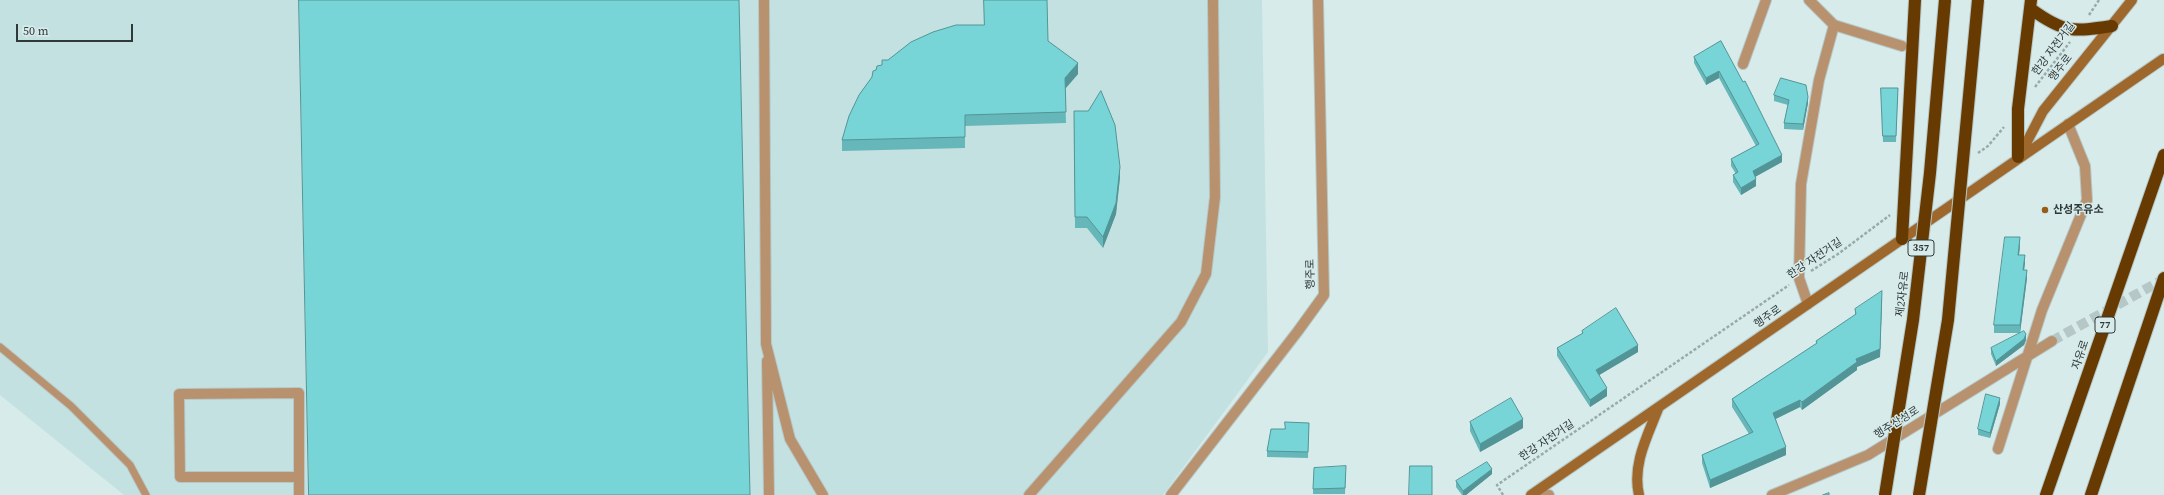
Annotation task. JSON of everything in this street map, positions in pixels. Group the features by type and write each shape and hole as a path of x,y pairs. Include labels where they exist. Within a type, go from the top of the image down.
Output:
{"highway":[{"path":"1902,239 1915,0"},
{"name":"제2자유로","path":"1885,495 1913,320 1930,173 1946,0"},
{"path":"1919,495 1948,320 1978,0"},
{"path":"2031,4 2052,24 2079,31 2112,26"},
{"path":"2018,158 2018,108 2031,4"},
{"name":"자유로","path":"2046,495 2164,155"},
{"path":"2091,495 2164,278"},
{"path":"2150,322 2164,300"}],"main road":[{"name":"행주로","path":"2018,158 2043,111 2132,0"},
{"name":"행주로","path":"1535,494 2163,59"},
{"path":"1639,495 1637,470 1641,453 1658,409"}],"street":[{"path":"764,0 766,344 769,495"},
{"path":"1028,495 1181,322 1206,274 1215,197 1213,0"},
{"name":"행주로","path":"1171,495 1298,331 1324,295 1318,0"},
{"path":"1742,64 1766,0"},
{"path":"1809,0 1834,25 1902,46"},
{"path":"1808,304 1799,278 1801,184 1819,80 1834,25"},
{"path":"1998,449 2042,310 2087,200 2085,166 2068,124"},
{"name":"행주산성로","path":"1772,495 1868,455 2052,341"},
{"path":"766,344 790,439 823,495"},
{"path":"299,477 180,477 179,394 299,393 299,477 299,495"},
{"path":"1535,494 1549,495"}],"lane":[{"path":"0,347 71,406 130,465 146,495"}],"path":[{"name":"한강 자전거길","path":"2032,91 2079,31 2099,0"},
{"path":"1975,155 1988,146 2018,108"},
{"name":"한강 자전거길","path":"1503,495 1497,485 1799,278 1838,254 1904,205"}],"shaded area":[{"path":"0,0 1262,0 1268,352 1163,495 124,495 0,395"}],"building":[{"path":"299,0 739,0 750,495 309,495"},
{"path":"984,0 1047,0 1048,41 1078,63 1065,78 1066,112 965,115 965,137 842,140 849,116 859,95 872,77 873,71 876,70 877,66 882,65 882,60 888,60 911,42 933,32 956,25 984,25"},
{"path":"1721,41 1743,82 1745,81 1782,155 1753,171 1756,179 1741,188 1733,175 1738,172 1731,159 1759,144 1719,71 1706,78 1694,57"},
{"path":"1781,78 1806,85 1808,97 1803,124 1784,123 1789,100 1774,95"},
{"path":"1881,88 1898,88 1896,136 1883,136"},
{"path":"1101,91 1115,125 1120,167 1116,203 1103,237 1087,217 1075,217 1074,111 1088,111"},
{"path":"2005,237 2020,237 2018,255 2025,255 2023,270 2027,270 2020,325 1994,325"},
{"path":"1882,291 1880,349 1856,359 1857,362 1802,402 1800,400 1773,413 1786,447 1710,480 1702,455 1753,432 1732,399 1817,343 1816,341 1856,314 1855,309"},
{"path":"1616,308 1638,345 1596,370 1607,388 1590,400 1557,348 1583,333 1582,331"},
{"path":"2024,331 2026,334 2024,339 1996,361 1991,348"},
{"path":"1986,394 2000,398 1990,433 1978,429"},
{"path":"1511,398 1523,419 1480,444 1470,422"},
{"path":"1285,422 1309,423 1308,452 1267,451 1271,429 1285,429"},
{"path":"1487,462 1492,469 1463,491 1456,481"},
{"path":"1346,466 1345,488 1313,489 1314,468"},
{"path":"1410,466 1432,466 1432,495 1409,495"}],"tunnel":[{"path":"2052,341 2164,279"}],"place":[{"name":"산성주유소","path":"2045,210"}]}
